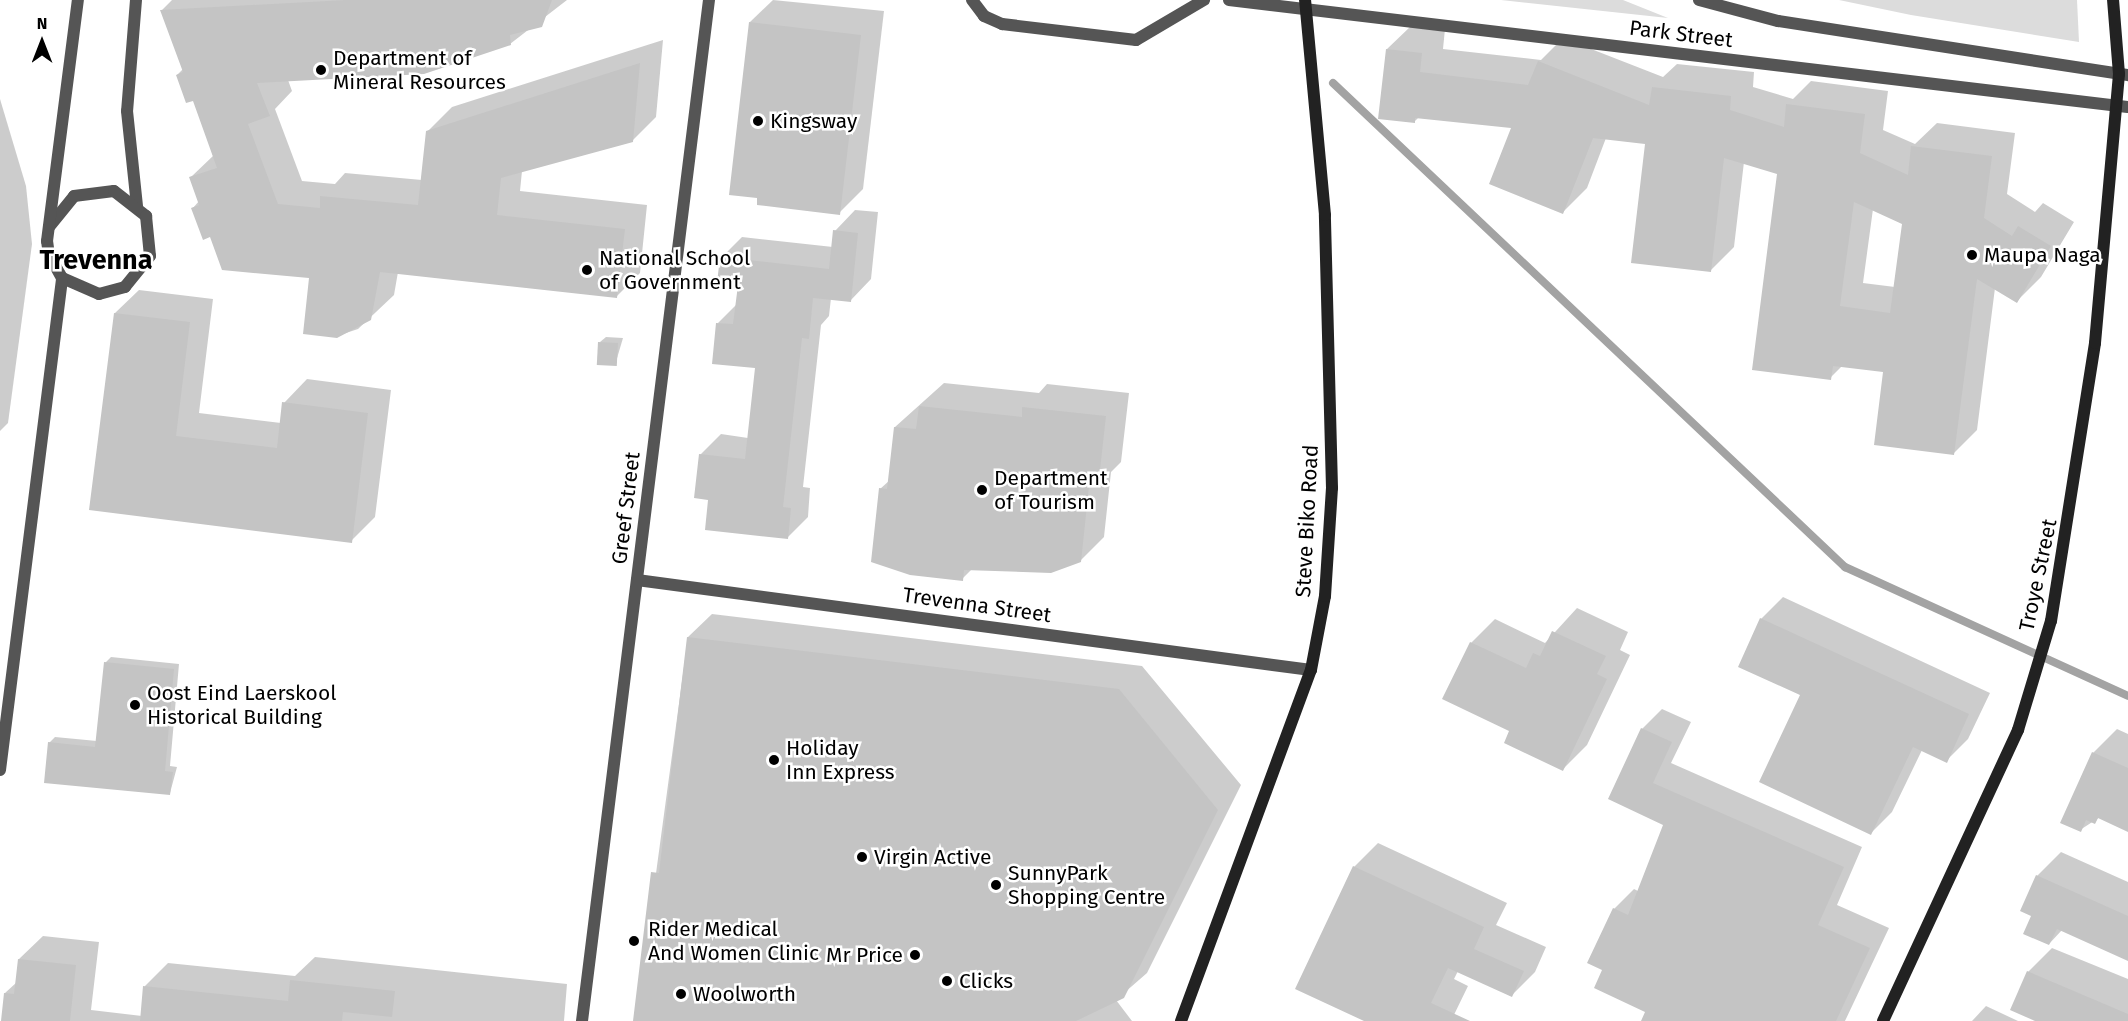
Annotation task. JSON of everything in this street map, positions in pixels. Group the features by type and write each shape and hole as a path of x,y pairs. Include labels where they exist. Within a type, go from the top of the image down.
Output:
{"main road":[{"path":"2113,0 2123,75"},
{"name":"Steve Biko Road","path":"1180,1021 1311,670 1325,596 1332,488 1325,215 1305,5"},
{"name":"Troye Street","path":"1883,1021 2031,693 2047,634 2073,506 2095,343 2122,106 2123,75"}],"street":[{"path":"0,770 62,278 49,255 49,227 78,0"},
{"path":"62,278 99,294 136,279 152,243 137,206 127,111 136,0"},
{"name":"Greef Street","path":"582,1021 709,0"},
{"path":"972,0 984,16 1002,24 1136,40 1204,0"},
{"name":"Park Street","path":"1229,0 1305,5 2122,106"},
{"name":"Park Street","path":"1699,0 1778,21 2123,75"},
{"path":"49,227 63,204 87,191 114,191 137,206"},
{"name":"Trevenna Street","path":"637,580 1311,670"}],"shaded area":[{"path":"1501,0 1623,0 1668,18"},
{"path":"1839,0 2077,0 2079,42 1911,15"}],"building":[{"path":"346,0 552,0 542,27 510,35 511,45 424,74 257,83 270,116 248,124 278,204 320,208 320,196 418,205 426,131 640,63 633,142 501,178 497,215 625,229 617,298 380,272 371,320 337,338 303,334 309,278 222,270 210,237 203,240 191,208 199,205 189,177 217,168 193,101 186,103 176,75 183,72 160,10"},
{"name":"Kingsway","path":"749,22 861,35 840,215 757,205 757,198 729,195"},
{"name":"Maupa Naga","path":"1386,49 1422,53 1420,72 1528,85 1538,61 1649,105 1652,87 1731,96 1730,110 1784,127 1786,104 1865,114 1860,153 1908,175 1911,146 1992,156 1984,218 2012,236 2018,226 2051,246 2017,303 1977,279 1954,455 1874,445 1883,372 1833,366 1831,380 1752,370 1777,174 1724,158 1711,272 1631,263 1645,144 1593,138 1563,214 1489,184 1511,128 1415,118 1415,123 1378,119","holes":["1854,202 1902,224 1890,313 1840,306"]},
{"path":"833,230 858,233 851,302 813,298 809,339 802,338 783,507 791,508 788,539 705,530 708,500 694,498 699,454 745,459 755,368 712,364 716,323 733,324 738,285 717,283 720,257 829,269"},
{"path":"114,313 190,322 176,436 277,448 282,402 368,413 352,543 89,510"},
{"path":"598,342 618,343 617,366 597,365"},
{"path":"919,406 1022,417 1022,407 1106,416 1098,488 1089,486 1081,562 1051,573 964,570 963,581 910,575 871,562 879,488 887,489 894,427 916,429"},
{"path":"1760,618 1969,714 1947,763 1913,747 1871,835 1759,782 1800,695 1738,667"},
{"path":"1552,631 1606,656 1597,674 1607,679 1563,771 1504,743 1509,731 1442,699 1470,642 1526,668 1533,653 1540,656"},
{"name":"SunnyPark Shopping Centre","path":"687,637 1119,689 1218,810 1124,998 1076,1021 633,1021 651,872 659,873"},
{"name":"Oost Eind Laerskool Historical Building","path":"104,662 174,669 165,771 173,772 170,795 44,783 48,742 95,747"},
{"path":"1641,728 1672,742 1653,783 1844,867 1818,925 1870,948 1836,1021 1641,1021 1645,1012 1594,988 1602,970 1587,963 1613,908 1628,915 1663,825 1608,799"},
{"path":"2092,752 2128,768 2128,832 2098,818 2095,824 2086,820 2081,832 2060,823"},
{"path":"1353,866 1484,927 1474,949 1524,971 1512,997 1448,968 1431,1003 1470,1021 1364,1021 1295,989"},
{"path":"2036,875 2128,916 2128,961 2057,929 2049,945 2023,934 2031,916 2020,911"},
{"path":"18,959 76,965 70,1021 1,1021 4,993 14,994"},
{"path":"2027,971 2128,1014 2128,1021 2035,1021 2010,1010"},
{"path":"290,980 395,991 392,1017 343,1012 342,1021 140,1021 143,986 288,1001"}],"waterway":[{"path":"1333,83 1845,567 2128,696"}],"place":[{"name":"Department of Mineral Resources","path":"321,70"},
{"name":"Kingsway","path":"758,121"},
{"name":"Maupa Naga","path":"1972,255"},
{"name":"National School of Government","path":"587,270"},
{"name":"Department of Tourism","path":"982,490"},
{"name":"Oost Eind Laerskool Historical Building","path":"135,705"},
{"name":"Holiday Inn Express","path":"774,760"},
{"name":"Virgin Active","path":"862,857"},
{"name":"SunnyPark Shopping Centre","path":"996,885"},
{"name":"Rider Medical And Women Clinic","path":"634,941"},
{"name":"Mr Price","path":"915,955"},
{"name":"Clicks","path":"947,981"},
{"name":"Woolworth","path":"681,994"}],"district":[{"name":"Trevenna","path":"96,261"}]}
